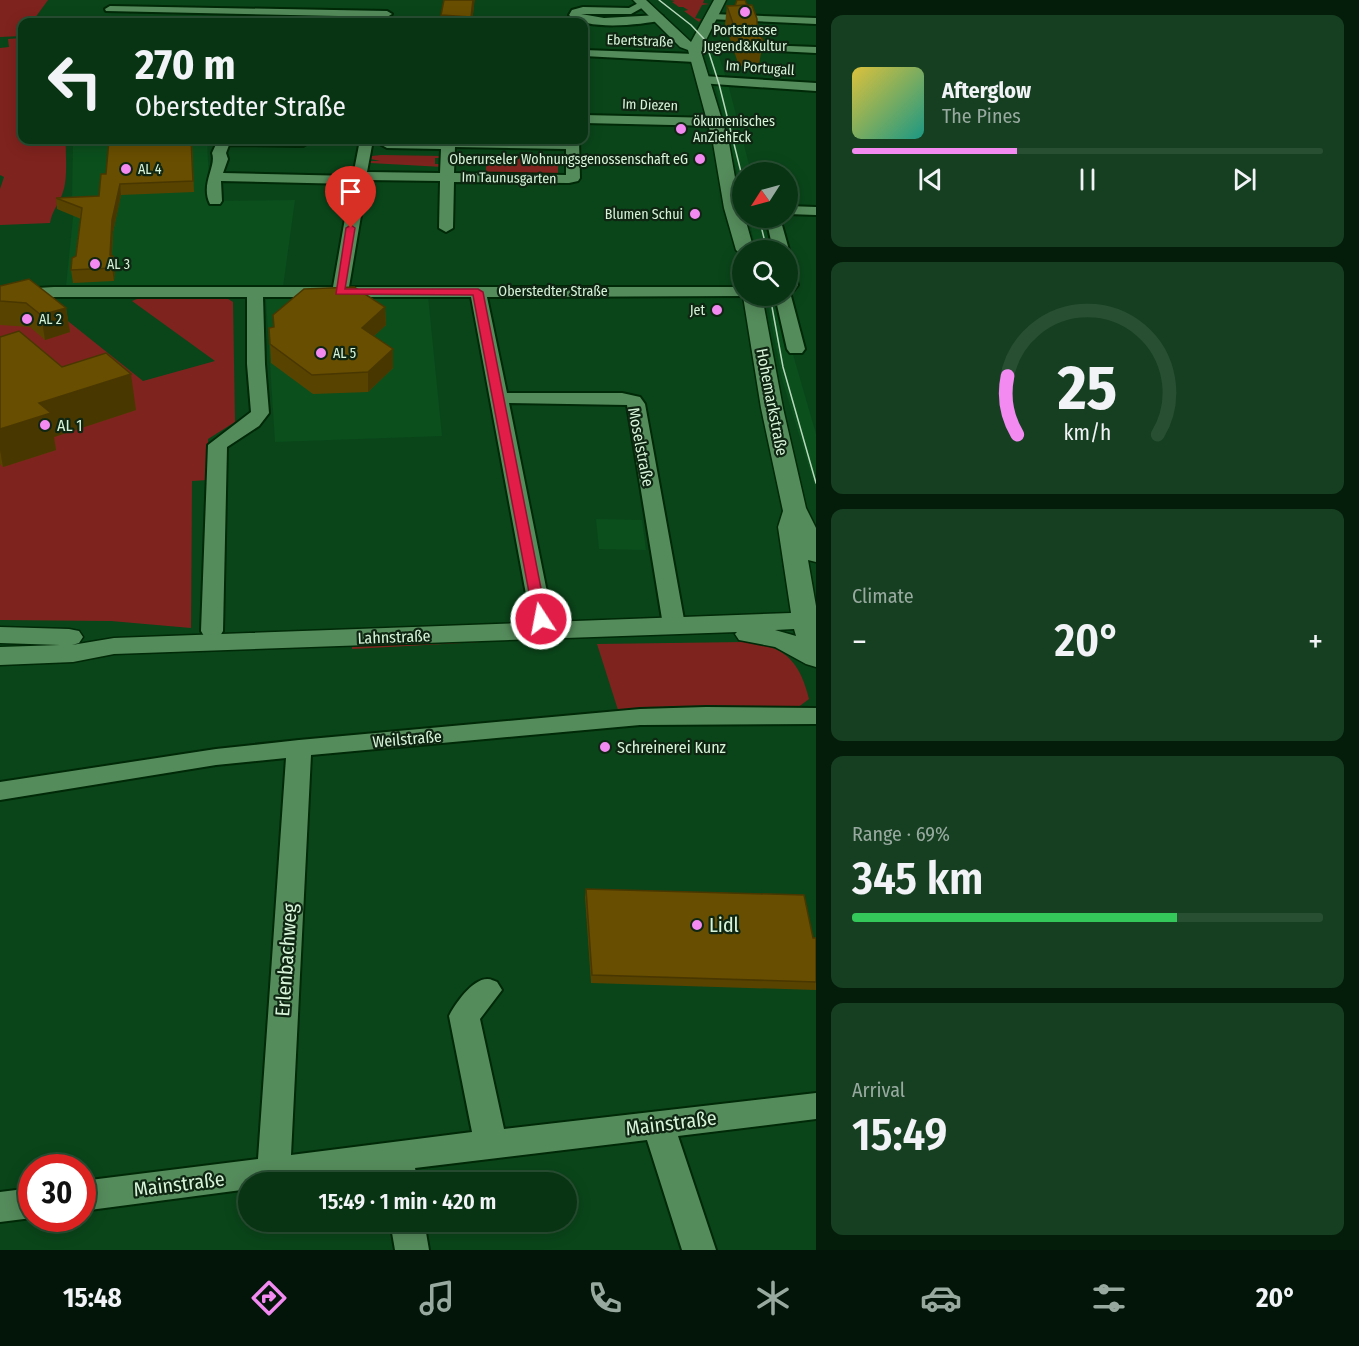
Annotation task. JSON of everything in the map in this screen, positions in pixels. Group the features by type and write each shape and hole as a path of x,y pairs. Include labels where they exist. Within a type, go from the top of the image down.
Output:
{"street":[{"path":"111,8 387,18 390,0"},
{"path":"695,53 720,0"},
{"path":"580,18 574,15 576,12 583,10 631,11 641,2 695,53 732,185"},
{"path":"712,17 816,21"},
{"path":"588,19 659,18"},
{"path":"763,48 816,50"},
{"name":"Ebertstraße","path":"588,53 695,53"},
{"name":"Im Portugall","path":"703,80 816,87"},
{"name":"Im Diezen","path":"588,119 716,122"},
{"path":"215,201 214,177 221,159 219,153 223,144"},
{"path":"340,292 365,144"},
{"name":"Im Taunusgarten","path":"446,228 448,144"},
{"name":"Im Taunusgarten","path":"447,177 573,178 572,144"},
{"path":"214,177 447,177"},
{"path":"798,210 816,211"},
{"path":"212,631 218,446 252,422 260,413 256,364 255,291"},
{"name":"Oberstedter Straße","path":"0,295 54,292 255,291 732,292"},
{"path":"478,292 544,632"},
{"name":"Hohemarkstraße","path":"754,306 810,611 816,657"},
{"name":"Hohemarkstraße","path":"785,306 796,349"},
{"name":"Moselstraße","path":"499,398 622,398 634,401 674,625"},
{"name":"Hohemarkstraße","path":"792,517 816,554"},
{"name":"Lahnstraße","path":"0,656 73,653 114,646 544,632 674,625 810,611"},
{"name":"Lahnstraße","path":"674,625 767,635 800,646 816,657"},
{"name":"Lahnstraße","path":"0,635 63,636 114,646"},
{"name":"Weilstraße","path":"0,791 216,758 299,748 640,717 816,716"},
{"name":"Erlenbachweg","path":"274,1171 299,748"},
{"path":"487,990 464,1016 491,1144"},
{"name":"Mainstraße","path":"96,1194 274,1171 399,1169 491,1144 816,1106"},
{"path":"658,1125 699,1250"},
{"path":"0,1207 18,1205"},
{"path":"409,1232 412,1250"}],"shaded area":[{"path":"0,0 48,0 35,18 18,18 18,36 0,37"},
{"path":"670,0 704,0 703,3 709,4 702,5 695,18 701,19 699,22 684,11 688,10"},
{"path":"18,38 18,144 66,144 65,184 50,223 0,225 0,189 4,177 0,175 0,48 9,47 8,39"},
{"path":"713,38 728,84 748,162 735,162 706,47"},
{"path":"73,144 207,144 210,201 295,200 283,287 66,287 74,208 72,200"},
{"path":"372,156 444,156 435,158 435,164 443,164 443,167 370,163 380,161 371,159"},
{"path":"486,156 561,157 561,162 558,162 558,176 486,174"},
{"path":"751,228 766,228 769,240 754,240"},
{"path":"428,296 442,436 275,442 266,300 274,297"},
{"path":"225,297 233,302 235,422 208,439 208,480 192,481 191,628 111,621 0,620 0,302 39,298 143,381 215,361 132,301 139,298"},
{"path":"768,306 783,306 792,351 816,434 816,490 782,379"},
{"path":"596,519 642,520 646,550 599,549"},
{"path":"499,641 352,649 352,646"},
{"path":"745,642 771,647 789,658 801,675 809,699 797,708 678,706 618,710 597,644"}],"building":[{"path":"444,0 473,0 471,17 441,15"},
{"path":"737,0 745,0 747,5 735,6"},
{"path":"752,5 757,19 757,29 763,40 759,40 762,46 741,47 727,6"},
{"path":"109,144 191,144 193,181 120,184 112,220 110,255 113,256 112,268 71,270 72,258 76,256 82,208 56,198 99,196 101,174 106,174"},
{"path":"29,279 66,308 41,315 26,303 0,301 0,286"},
{"name":"AL 5","path":"354,287 385,307 362,328 393,349 368,372 312,375 270,344 269,328 274,327 273,315 304,289"},
{"path":"19,331 62,367 106,353 131,374 39,403 51,413 0,429 0,337"},
{"name":"Lidl","path":"586,889 804,895 813,938 816,938 816,982 592,975"}],"tram line":[{"path":"659,0 691,25 705,40 719,84 738,162"},
{"path":"762,228 764,240"},
{"path":"772,306 783,367 816,483"}],"place":[{"name":"Portstrasse Jugend&Kultur","path":"745,12"},
{"name":"ökumenisches AnZiehEck","path":"681,129"},
{"name":"Oberurseler Wohnungsgenossenschaft eG","path":"700,159"},
{"name":"AL 4","path":"126,169"},
{"name":"Blumen Schui","path":"695,214"},
{"name":"AL 3","path":"95,264"},
{"name":"Jet","path":"717,310"},
{"name":"AL 2","path":"27,319"},
{"name":"AL 5","path":"321,353"},
{"name":"AL 1","path":"45,425"},
{"name":"Schreinerei Kunz","path":"605,747"},
{"name":"Lidl","path":"697,925"}],"route":[{"path":"351,228 340,292 478,292 541,619"}]}
